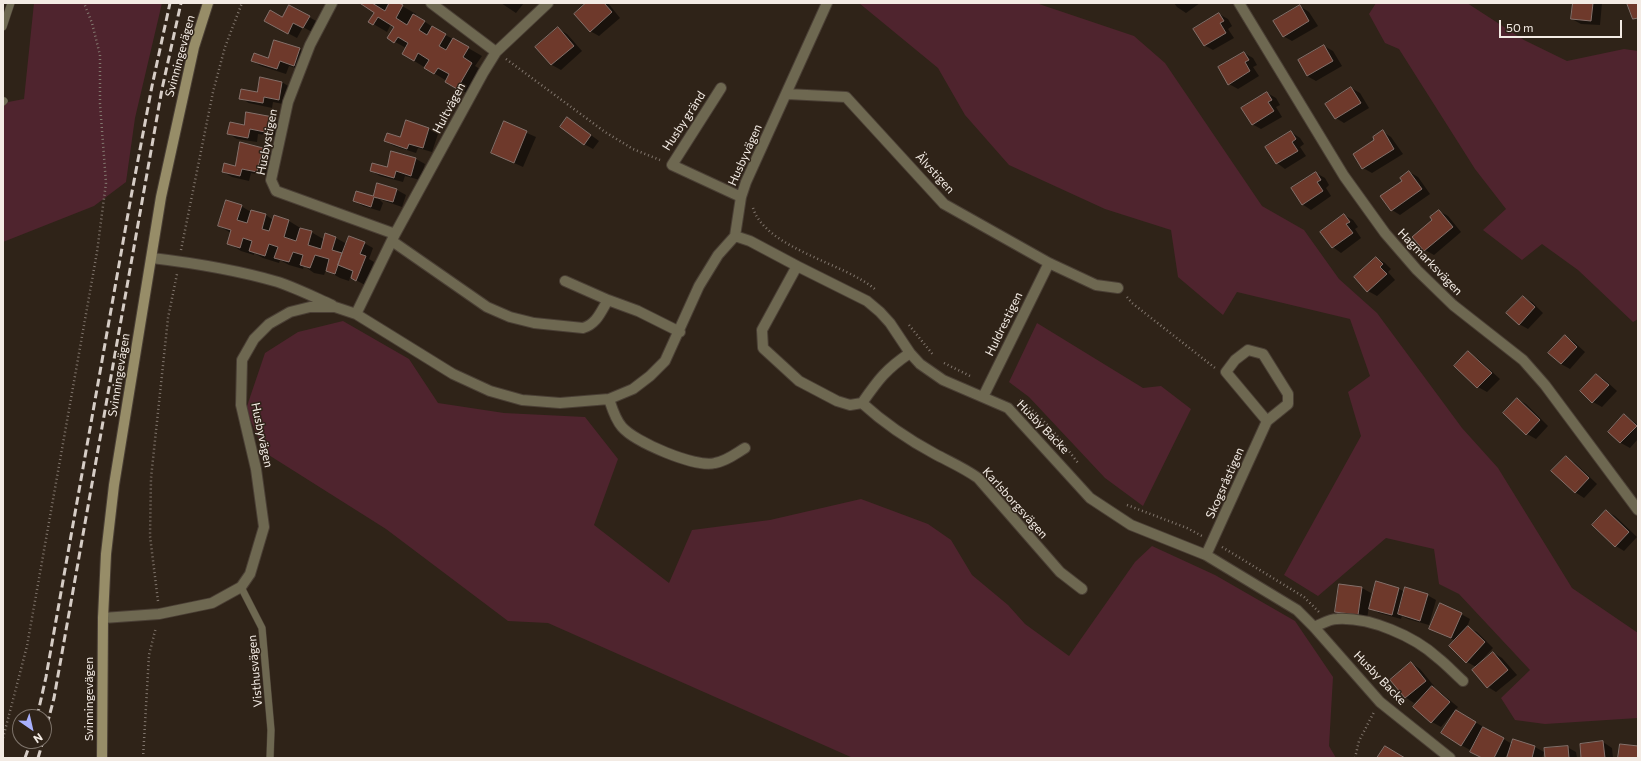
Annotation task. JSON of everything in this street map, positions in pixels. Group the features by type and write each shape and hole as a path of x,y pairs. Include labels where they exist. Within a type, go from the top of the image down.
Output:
{"main road":[{"name":"Svinningevägen","path":"102,758 103,618 106,554 114,485 161,197 194,47 208,3"}],"street":[{"name":"Husbystigen","path":"332,3 310,45 288,102 271,180 276,191 394,238"},
{"path":"431,3 496,52"},
{"name":"Hultvägen","path":"356,314 394,238 483,73 496,52 548,3"},
{"name":"Husbyvägen","path":"241,587 250,574 264,527 256,469 241,405 242,360 254,339 269,324 290,312 310,307 335,307 356,314 453,374 490,391 522,400 560,403 609,399 633,389 650,376 665,361 680,332 700,286 718,255 735,236 741,197 827,3"},
{"name":"Hagmarksvägen","path":"1239,3 1344,176 1385,233 1417,270 1453,305 1523,360 1545,385 1638,510"},
{"name":"Husby gränd","path":"721,88 672,165 741,197"},
{"name":"Älvstigen","path":"787,94 846,97 944,204 1049,263 1096,285 1118,288"},
{"name":"Husby Backe","path":"735,236 750,241 867,301 890,323 910,353 920,364 942,380 1008,408 1090,498 1131,525 1206,555 1297,610 1314,627 1380,702 1450,758"},
{"path":"394,238 487,307 510,317 534,323 583,328 596,321 608,300"},
{"path":"152,258 179,261 279,282 335,307"},
{"name":"Huldrestigen","path":"983,397 1049,263"},
{"path":"797,266 762,330 763,348 799,381 837,401 850,405 862,403 880,377 896,362 910,353"},
{"path":"565,281 608,300 638,311 680,332"},
{"name":"Skogsråstigen","path":"1206,555 1267,421 1288,404 1288,394 1263,354 1248,350 1235,360 1226,372"},
{"path":"1226,372 1267,421"},
{"path":"609,399 615,417 622,427 632,436 674,456 696,463 714,464 727,460 745,448"},
{"name":"Karlsborgsvägen","path":"862,403 878,417 905,436 935,454 965,469 978,478 1060,572 1082,589"},
{"path":"103,618 159,614 212,603 241,587"},
{"path":"1314,627 1337,619 1354,620 1382,626 1408,638 1437,657 1462,681"}],"lane":[{"path":"3,27 11,3"},
{"name":"Visthusvägen","path":"241,587 262,628 271,730 270,758"}],"path":[{"path":"3,738 27,646 96,252 106,183 100,104 100,55 92,23 84,3"},
{"path":"143,758 149,655 159,614 150,536 151,478 168,318 213,92 225,47 242,3"},
{"path":"496,52 605,132 633,149 672,165"},
{"path":"1118,288 1132,303 1167,331 1218,370 1226,372"},
{"path":"1355,758 1359,741 1380,702"}],"shaded area":[{"path":"34,3 162,3 135,118 126,182 94,206 3,242 3,103 24,99"},
{"path":"859,3 1036,3 1134,36 1165,63 1262,206 1304,230 1339,279 1377,313 1462,428 1498,468 1572,588 1638,633 1638,718 1545,724 1515,720 1501,698 1530,670 1459,594 1439,584 1434,549 1386,538 1318,596 1284,575 1361,436 1348,392 1370,376 1350,319 1237,292 1223,315 1178,277 1171,230 1105,209 1009,165 965,115 938,68"},
{"path":"1376,3 1467,3 1524,40 1567,61 1624,49 1638,51 1638,319 1633,322 1578,270 1542,244 1522,260 1483,230 1506,209 1475,169 1399,49 1385,43 1369,14"},
{"path":"343,321 409,359 438,403 504,413 585,417 618,459 594,525 669,583 692,530 770,520 861,499 928,524 951,540 972,575 1008,605 1025,624 1069,656 1135,562 1152,546 1215,575 1295,621 1333,677 1329,746 1336,758 853,758 548,623 508,621 386,529 264,452 246,409 265,353 298,332"},
{"path":"1037,323 1143,388 1161,386 1191,409 1143,506 1105,478 1029,397 1009,382"}],"building":[{"path":"360,3 372,3 385,11 389,3 399,3 403,5 396,18 407,25 413,14 425,21 419,30 427,35 432,26 446,34 439,46 446,50 453,38 469,47 463,57 472,63 457,89 445,82 449,74 438,68 434,74 424,68 429,60 418,53 414,61 402,54 408,43 398,37 394,43 387,38 394,27 378,17 373,25 368,22 374,13"},
{"path":"586,3 604,3 612,12 590,32 574,14"},
{"path":"1573,3 1593,3 1591,21 1571,19"},
{"path":"1627,3 1638,3 1638,18 1633,19"},
{"path":"289,5 310,16 303,28 293,23 288,34 264,21 270,10 282,17"},
{"path":"1300,5 1309,21 1283,37 1273,21"},
{"path":"1219,13 1224,21 1220,23 1226,33 1204,46 1193,29"},
{"path":"558,27 574,46 551,65 535,47"},
{"path":"274,40 300,48 294,66 280,61 277,69 251,61 254,53 268,58"},
{"path":"1324,45 1333,61 1307,76 1298,60"},
{"path":"1244,52 1249,60 1245,62 1250,71 1228,85 1218,67"},
{"path":"260,77 282,82 279,100 264,97 263,103 239,99 241,89 257,92"},
{"path":"1351,87 1361,103 1335,119 1325,104"},
{"path":"1267,92 1272,100 1268,102 1274,111 1252,125 1241,108"},
{"path":"246,112 273,117 270,133 250,129 248,138 227,134 230,122 244,125"},
{"path":"567,117 591,135 584,145 560,127"},
{"path":"406,120 429,128 423,148 409,144 407,149 384,141 387,133 400,137"},
{"path":"504,121 527,131 514,163 491,153"},
{"path":"1383,130 1394,149 1362,169 1353,154 1374,140 1373,137"},
{"path":"1291,131 1296,139 1292,142 1298,151 1276,164 1265,147"},
{"path":"240,142 263,148 257,172 242,169 240,176 222,172 224,163 235,166"},
{"path":"391,151 416,158 411,176 396,171 394,178 370,171 372,163 387,167"},
{"path":"1409,171 1422,189 1391,211 1380,196 1402,181 1400,178"},
{"path":"1316,172 1321,180 1317,182 1323,191 1302,205 1291,188"},
{"path":"377,183 397,189 393,202 374,197 371,207 353,201 356,191 373,196"},
{"path":"226,200 242,205 237,220 247,223 251,210 266,214 262,229 269,231 274,215 289,220 284,237 296,241 300,228 312,231 308,245 321,249 325,233 336,237 332,250 342,253 335,274 326,271 329,259 315,255 310,268 300,265 303,255 293,252 289,262 274,258 278,247 269,244 265,256 249,251 252,241 243,238 240,248 227,244 231,230 218,226"},
{"path":"1439,210 1453,227 1424,251 1412,237 1432,220 1430,217"},
{"path":"1344,214 1350,222 1346,224 1353,233 1332,248 1320,232"},
{"path":"349,236 365,242 360,254 366,256 356,281 351,278 353,271 338,265"},
{"path":"1376,257 1383,264 1380,267 1387,274 1367,292 1354,277"},
{"path":"1523,296 1535,307 1519,325 1506,313"},
{"path":"1565,335 1577,347 1561,364 1548,353"},
{"path":"1468,351 1492,373 1477,388 1454,366"},
{"path":"1596,374 1609,385 1592,403 1580,391"},
{"path":"1517,398 1540,420 1526,435 1503,413"},
{"path":"1624,414 1637,426 1620,443 1608,432"},
{"path":"1566,456 1589,478 1575,493 1551,471"},
{"path":"1606,510 1629,532 1615,547 1592,525"},
{"path":"1376,581 1399,588 1392,615 1369,609"},
{"path":"1339,584 1362,587 1358,615 1335,612"},
{"path":"1405,587 1428,594 1420,621 1398,614"},
{"path":"1440,603 1462,613 1451,638 1429,629"},
{"path":"1468,626 1485,642 1466,663 1449,646"},
{"path":"1493,652 1508,670 1487,688 1472,670"},
{"path":"1411,662 1426,681 1405,698 1390,680"},
{"path":"1432,686 1450,702 1431,723 1413,707"},
{"path":"1456,710 1476,722 1461,746 1441,733"},
{"path":"1483,727 1504,738 1494,758 1482,758 1470,752"},
{"path":"1513,739 1535,746 1532,758 1507,758"},
{"path":"1603,741 1605,758 1581,758 1580,744"},
{"path":"1620,744 1638,746 1638,758 1618,758"},
{"path":"1385,746 1405,758 1377,758"},
{"path":"1568,746 1569,758 1545,758 1544,748"}],"railway":[{"path":"39,709 46,677 131,197 152,86 170,3"},
{"path":"51,709 162,89 181,3"},
{"path":"25,758 28,749"},
{"path":"38,758 41,749"}]}
